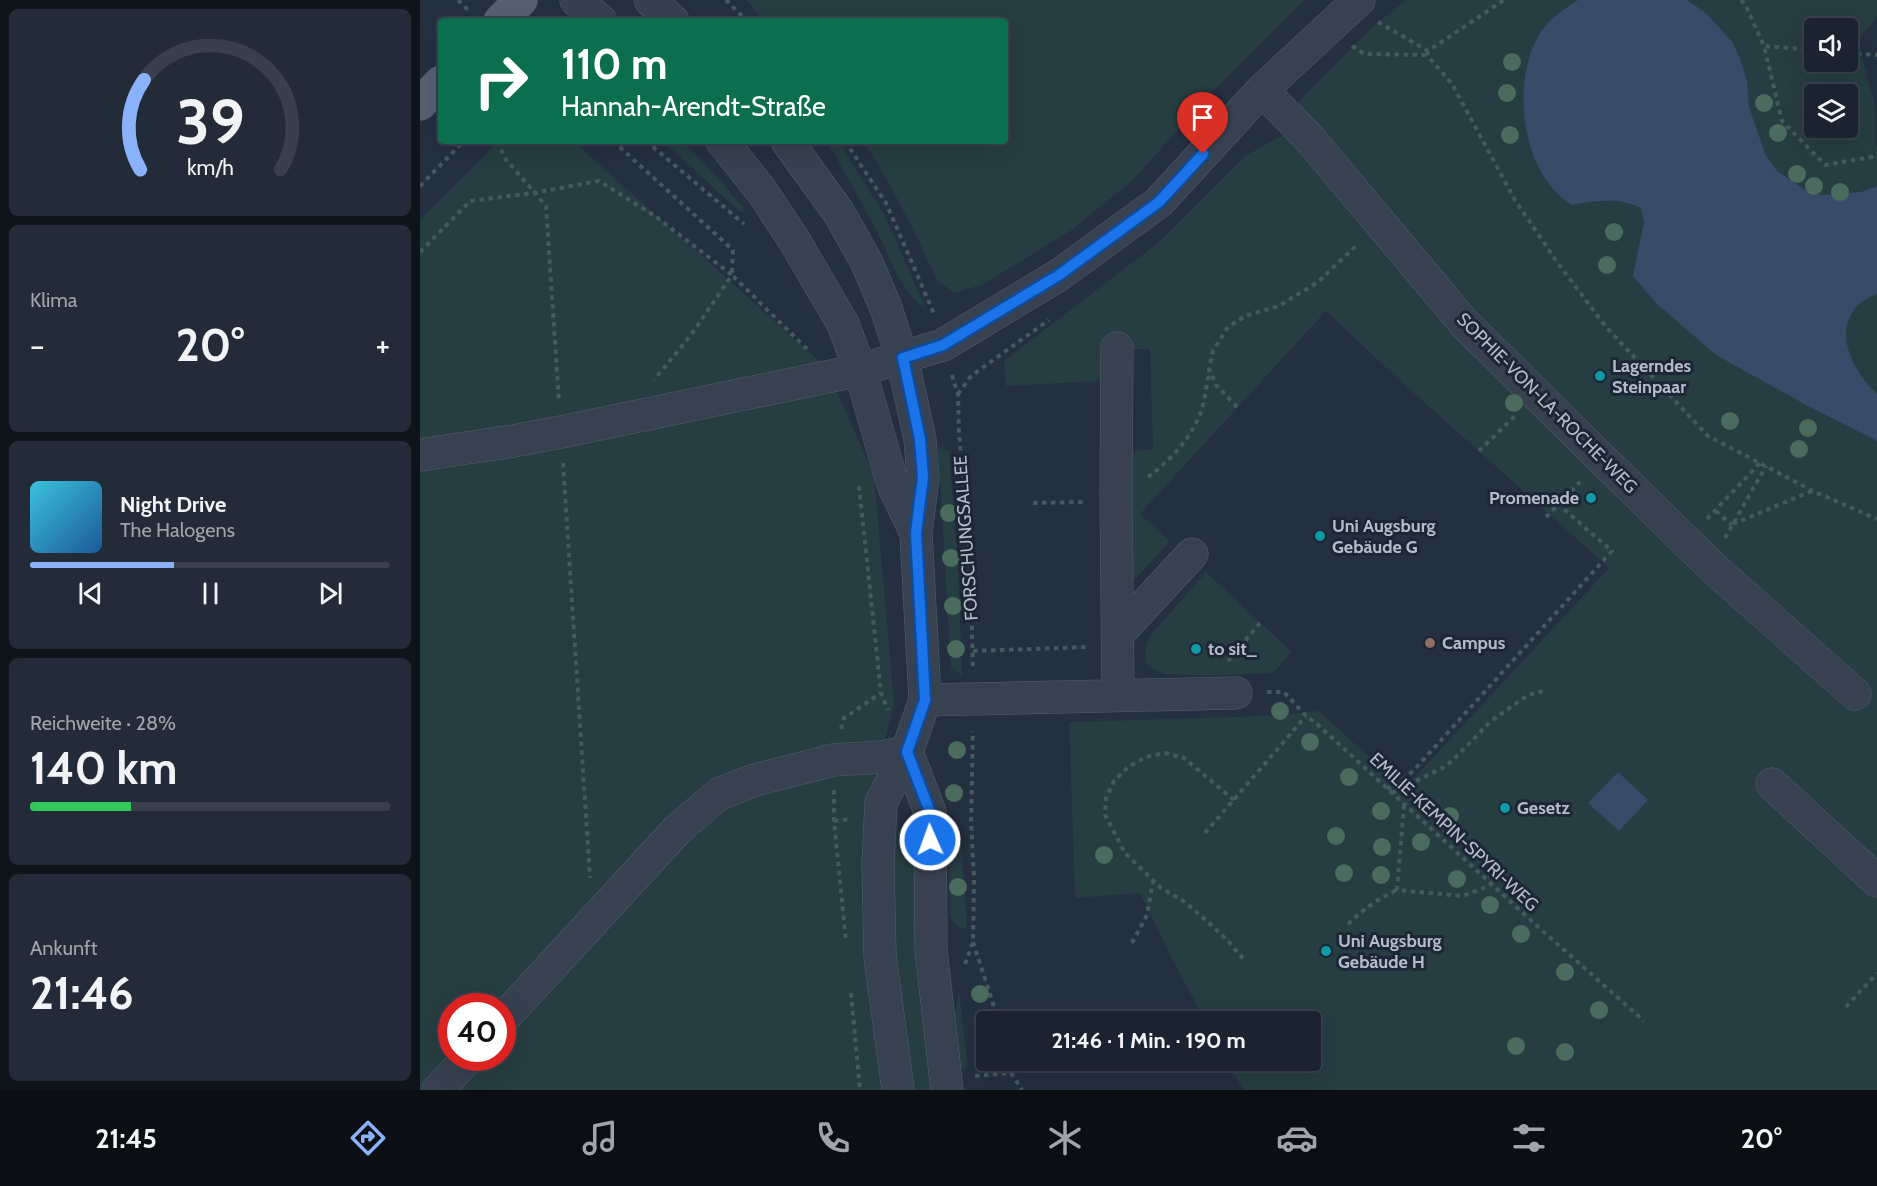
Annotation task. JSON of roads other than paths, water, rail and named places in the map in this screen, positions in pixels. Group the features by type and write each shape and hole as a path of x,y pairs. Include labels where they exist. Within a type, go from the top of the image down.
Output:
{"main road":[{"path":"503,18 521,0"}],"street":[{"path":"576,0 597,18"},
{"path":"650,0 670,18"},
{"path":"420,455 561,432 846,373 943,345 1059,275 1159,202 1262,90 1359,1"},
{"name":"SOPHIE-VON-LA-ROCHE-WEG","path":"1262,90 1309,138 1465,324 1710,565 1855,694"},
{"path":"714,144 746,171"},
{"path":"724,144 794,240 843,324 846,373 893,485 916,533"},
{"path":"789,144 839,213 867,264 886,308 903,358 921,448 923,477 916,533 925,700 907,752 881,803 878,864 880,956 898,1090"},
{"path":"1117,348 1118,695"},
{"path":"1118,640 1192,554"},
{"path":"925,700 1226,693"},
{"path":"516,1005 678,829 719,794 754,780 833,760 881,757 907,752"},
{"path":"907,752 930,812 931,950 960,1083"},
{"path":"1772,784 1877,881"},
{"path":"438,1090 456,1071"}],"water":[{"path":"1578,0 1687,0 1707,14 1733,43 1747,82 1749,107 1766,156 1777,171 1808,192 1821,195 1861,192 1877,186 1877,294 1857,306 1846,329 1849,353 1854,364 1877,394 1877,441 1716,355 1656,303 1633,276 1644,222 1641,208 1615,201 1572,205 1555,191 1541,172 1526,126 1523,101 1525,76 1531,53 1540,33 1552,19"},
{"path":"1618,772 1648,800 1619,831 1588,803"}],"place":[{"name":"Lagerndes Steinpaar","path":"1600,376"},
{"name":"Promenade","path":"1591,498"},
{"name":"Uni Augsburg Gebäude G","path":"1320,536"},
{"name":"Campus","path":"1430,643"},
{"name":"to sit_","path":"1196,649"},
{"name":"Gesetz","path":"1505,808"},
{"name":"Uni Augsburg Gebäude H","path":"1326,951"}]}
